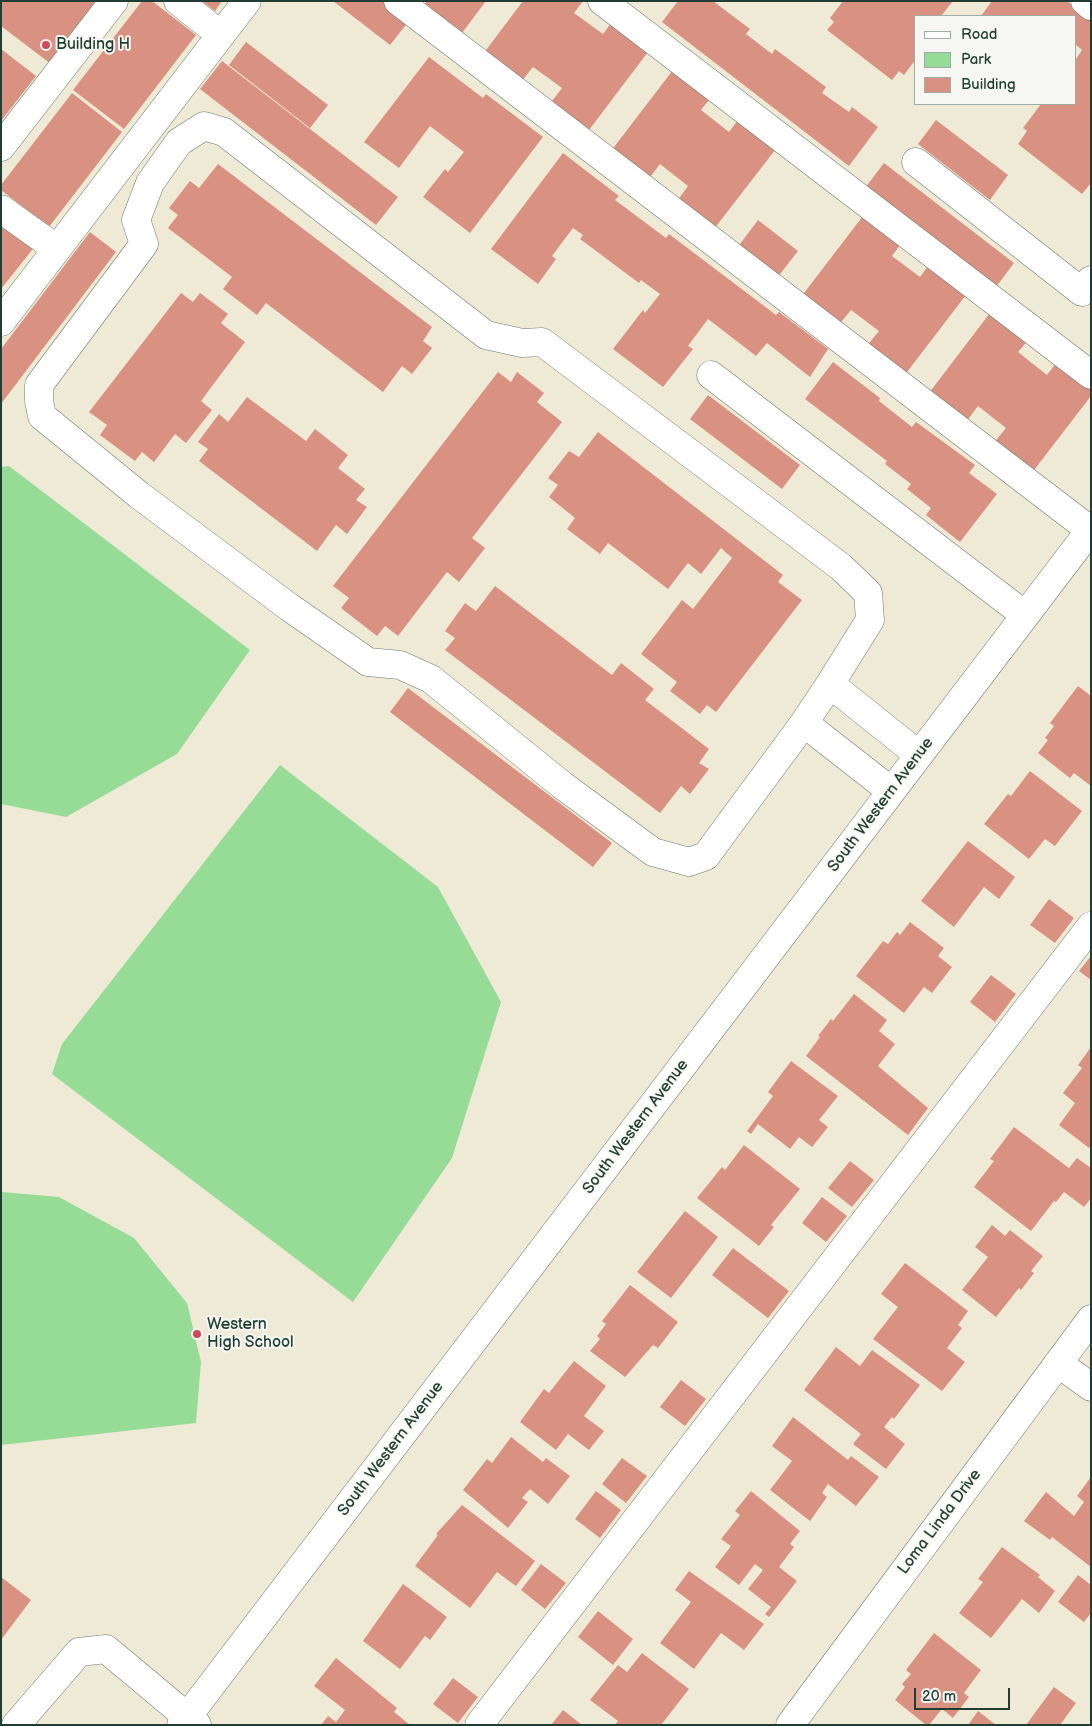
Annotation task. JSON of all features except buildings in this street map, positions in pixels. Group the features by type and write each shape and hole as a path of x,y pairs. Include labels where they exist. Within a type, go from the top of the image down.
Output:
{"street":[{"path":"1,147 114,1"},
{"path":"178,1 221,35"},
{"path":"1,322 247,1"},
{"path":"398,1 1090,529"},
{"path":"602,1 1091,375"},
{"path":"1085,1 1091,6"},
{"path":"204,126 224,132 486,335 522,343 542,342 841,567 868,592 870,620 830,684 804,723 706,856 689,862 654,852 562,785 431,679 400,665 368,662 289,607 139,495 42,416 39,401 39,385 144,244 136,220 150,183 179,142 204,126"},
{"path":"916,162 1082,292 1091,280"},
{"path":"1,209 57,249"},
{"path":"711,375 1025,615"},
{"name":"South Western Avenue","path":"188,1722 1090,529"},
{"path":"830,684 919,755"},
{"path":"804,723 891,791"},
{"path":"479,1725 1091,926"},
{"name":"Loma Linda Drive","path":"796,1723 1091,1320"},
{"path":"1058,1363 1091,1387"},
{"path":"16,1725 79,1652 106,1649 188,1722"}],"green space":[{"path":"9,466 250,650 177,754 66,817 1,804 1,467"},
{"path":"280,765 438,887 501,1002 452,1158 353,1302 52,1074 62,1044"},
{"path":"1,1192 59,1197 134,1238 187,1303 201,1362 196,1423 1,1445"}],"place":[{"name":"Building H","path":"46,45"},
{"name":"Western High School","path":"197,1334"}]}
